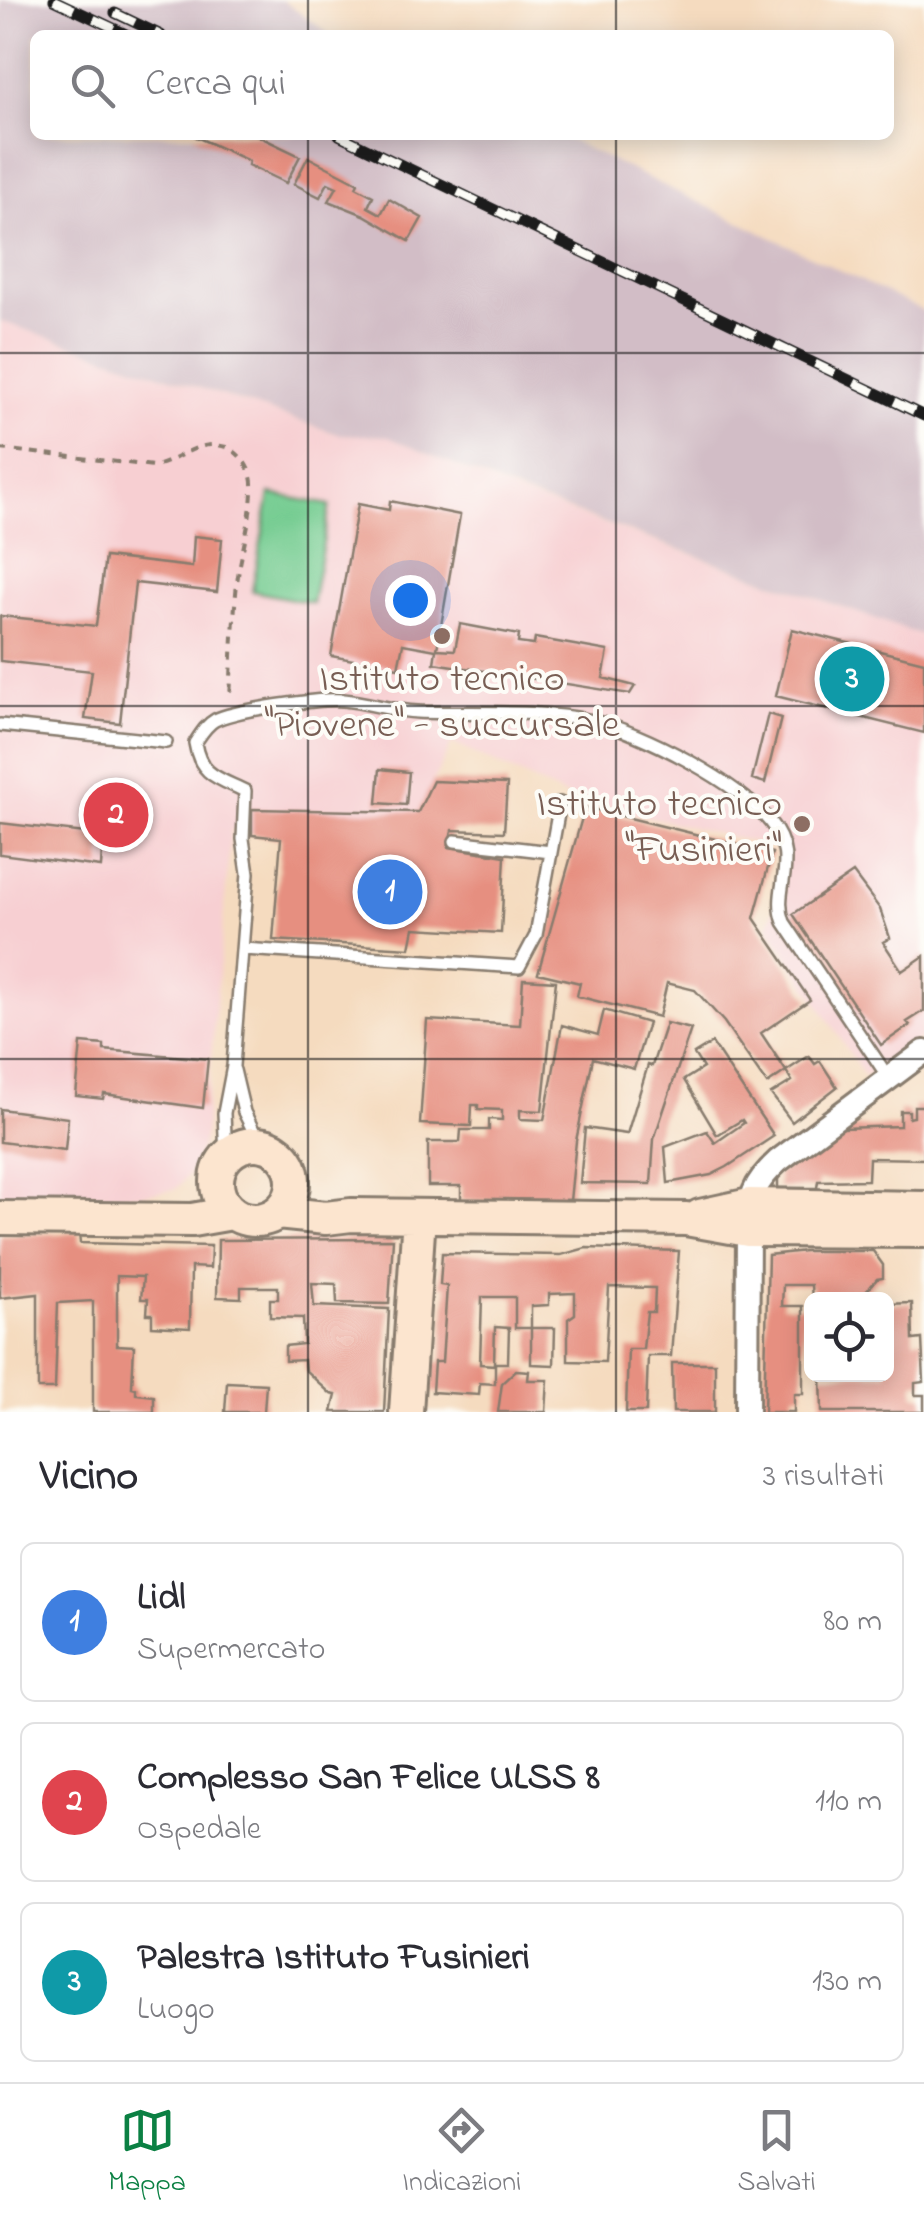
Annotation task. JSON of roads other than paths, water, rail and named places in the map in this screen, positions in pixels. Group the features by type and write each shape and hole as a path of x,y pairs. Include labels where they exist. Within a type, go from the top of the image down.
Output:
{"main road":[{"path":"168,1217 242,1146 260,1144 279,1152 291,1170 292,1193 277,1213"},
{"path":"221,1169 220,1199 232,1213"},
{"path":"293,1180 350,1215"},
{"path":"0,1218 192,1220 232,1213 254,1220 277,1213 326,1218 350,1215 686,1219 924,1208"},
{"path":"406,1412 419,1216"},
{"path":"749,1217 924,1231"}],"street":[{"path":"747,1412 749,1217 758,1180 778,1160 924,1052"}],"lane":[{"path":"221,1169 248,873 243,839 245,791 206,771 198,759 195,742 210,722 230,714 340,699 412,712 521,714 594,721 666,747 754,806 772,823 785,847 786,884 778,907 784,922 888,1076"},
{"path":"0,724 166,742"},
{"path":"243,949 519,967 536,935 560,802"},
{"path":"455,841 551,852"},
{"path":"233,1066 244,1112 260,1144"}],"railway":[{"path":"54,0 117,30"},
{"path":"115,13 151,30"},
{"path":"349,140 924,416"}],"place":[{"name":"Istituto tecnico \"Piovene\" - succursale","path":"442,636"},
{"name":"Palestra Istituto Fusinieri","path":"852,679"},
{"name":"Complesso San Felice ULSS 8","path":"116,815"},
{"name":"Istituto tecnico \"Fusinieri\"","path":"802,824"},
{"name":"Lidl","path":"390,892"}]}
